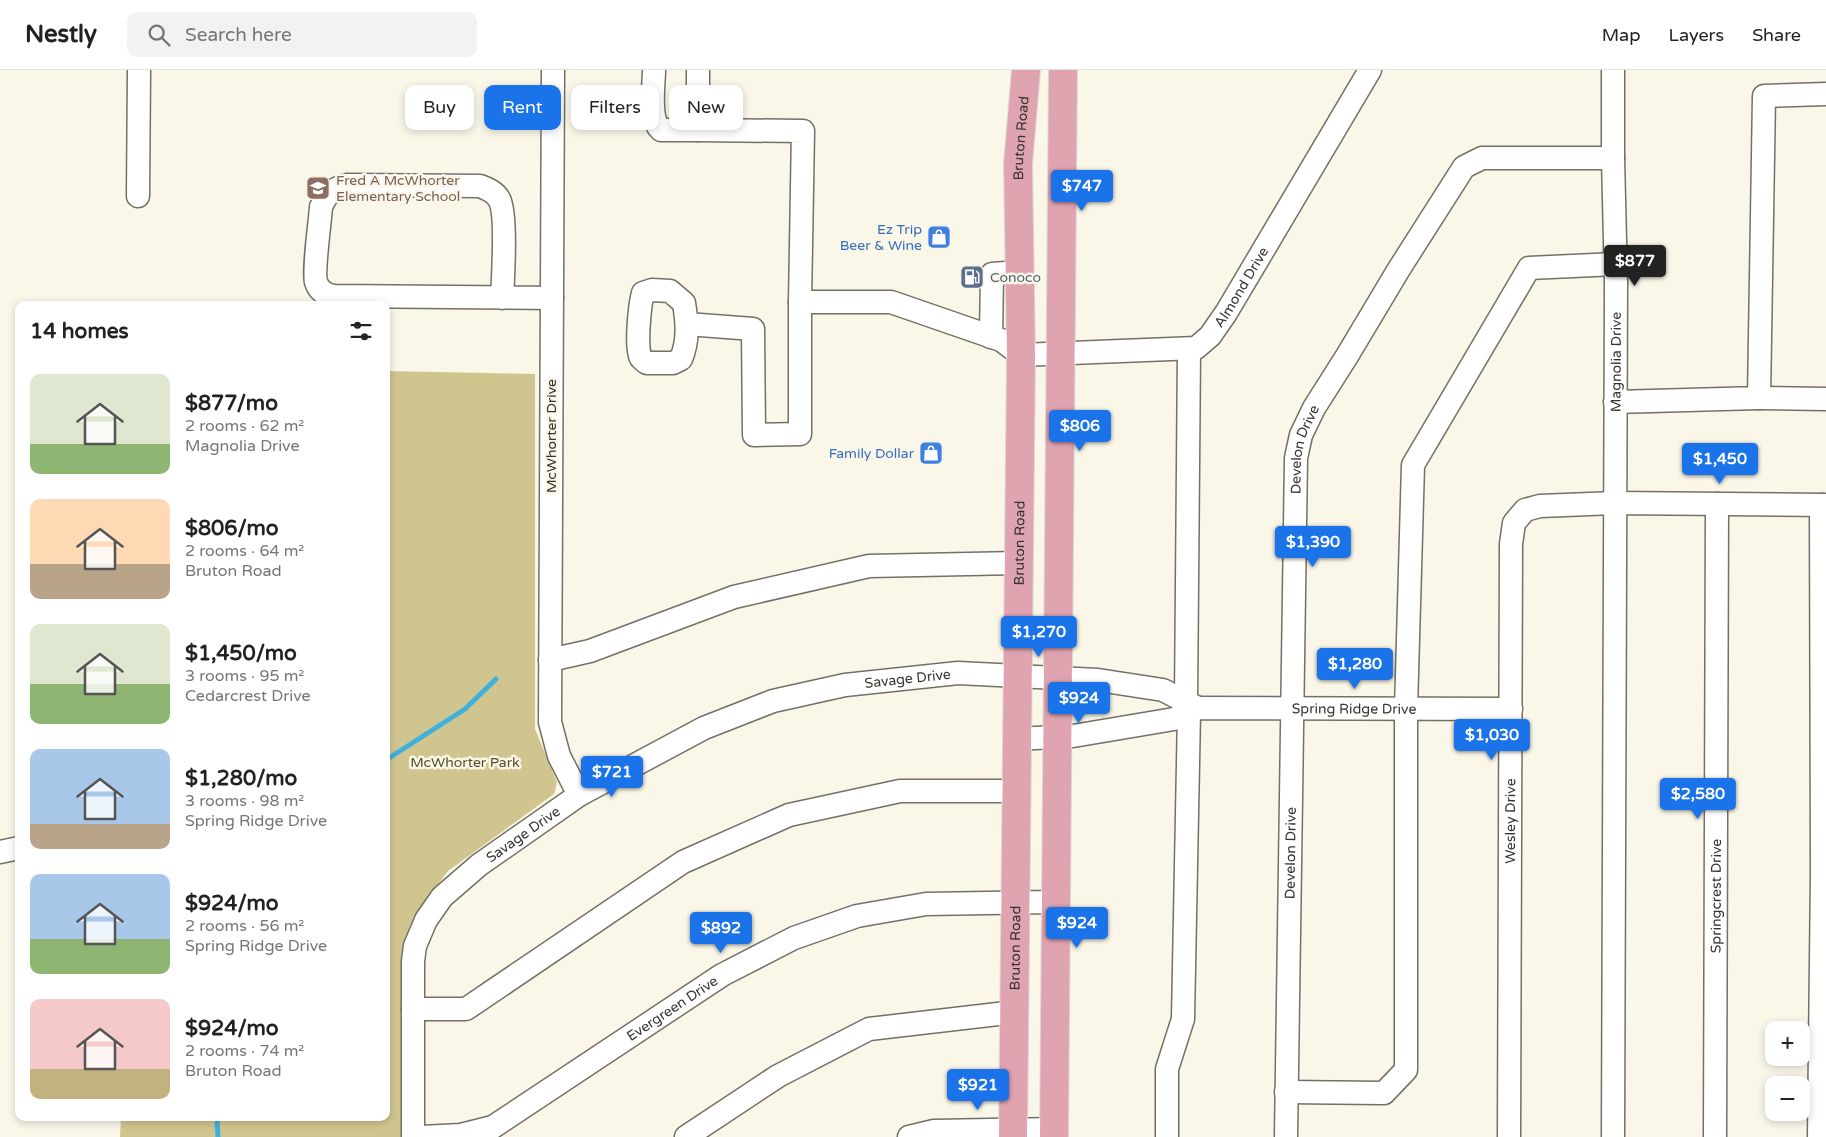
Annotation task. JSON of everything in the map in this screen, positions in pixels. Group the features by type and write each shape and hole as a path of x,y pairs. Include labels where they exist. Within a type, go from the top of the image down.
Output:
{"main road":[{"name":"Bruton Road","path":"1014,1133 1020,355 1018,164 1026,70"},
{"path":"1054,1133 1063,70"}],"street":[{"path":"138,196 140,70"},
{"name":"McWhorter Drive","path":"553,70 550,722 559,756 579,795"},
{"path":"654,70 653,117 656,125 661,130 669,130"},
{"path":"698,70 698,85"},
{"name":"Almond Drive","path":"1020,355 1196,348 1210,336 1226,313 1370,70"},
{"name":"Magnolia Drive","path":"1613,70 1616,264 1613,1137"},
{"path":"1759,398 1764,96 1826,94"},
{"path":"687,324 753,329 754,435 800,434 803,131 698,130"},
{"name":"Develon Drive","path":"1286,1137 1296,458 1301,435 1314,408 1464,167 1482,158 1613,158"},
{"path":"502,298 502,207 494,193 487,189 480,186 346,185 330,192 324,199 321,207 315,276 316,282 323,292 334,296 502,298 552,298"},
{"path":"1286,1092 1384,1093 1406,1070 1406,709 1413,465 1530,268 1616,264"},
{"path":"991,336 992,274 1019,272"},
{"path":"800,302 891,302 991,336 1000,340 1020,355"},
{"path":"1167,1137 1167,1068 1182,1019 1191,707 1189,349"},
{"path":"1615,402 1759,398 1826,399"},
{"name":"Wesley Drive","path":"1509,1137 1511,544 1514,523 1525,510 1540,506 1614,503 1823,505"},
{"name":"Springcrest Drive","path":"1715,1137 1717,504"},
{"path":"1818,1137 1824,873 1823,505"},
{"path":"550,660 590,651 734,597 869,566 1019,563"},
{"name":"Savage Drive","path":"413,1137 413,961 415,946 426,920 442,897 479,865 579,795 704,728 773,701 845,685 895,679 958,673 1018,676"},
{"name":"Spring Ridge Drive","path":"1018,676 1098,680 1163,690 1191,707 1511,709"},
{"name":"Spring Ridge Drive","path":"1017,739 1057,738 1174,719 1191,707"},
{"path":"413,1009 466,1009 683,862 789,815 900,791 1016,791"},
{"path":"0,852 15,849"},
{"name":"Evergreen Drive","path":"421,1137 461,1135 493,1127 722,975 794,938 857,916 926,904 1056,902"},
{"path":"686,1137 778,1076 869,1029 1015,1012"},
{"path":"909,1137 934,1132 1054,1133"}],"green space":[{"name":"McWhorter Park","path":"390,371 535,374 535,729 557,782 554,794 448,871 413,918 404,958 404,1137 120,1137 121,1121 390,1121"}],"waterway":[{"path":"390,757 465,709 496,679"},
{"path":"217,1121 218,1137"}],"place":[{"name":"Fred A McWhorter Elementary School","path":"318,188"},
{"name":"Ez Trip Beer & Wine","path":"939,237"},
{"name":"Conoco","path":"972,277"},
{"name":"Family Dollar","path":"931,453"}]}
